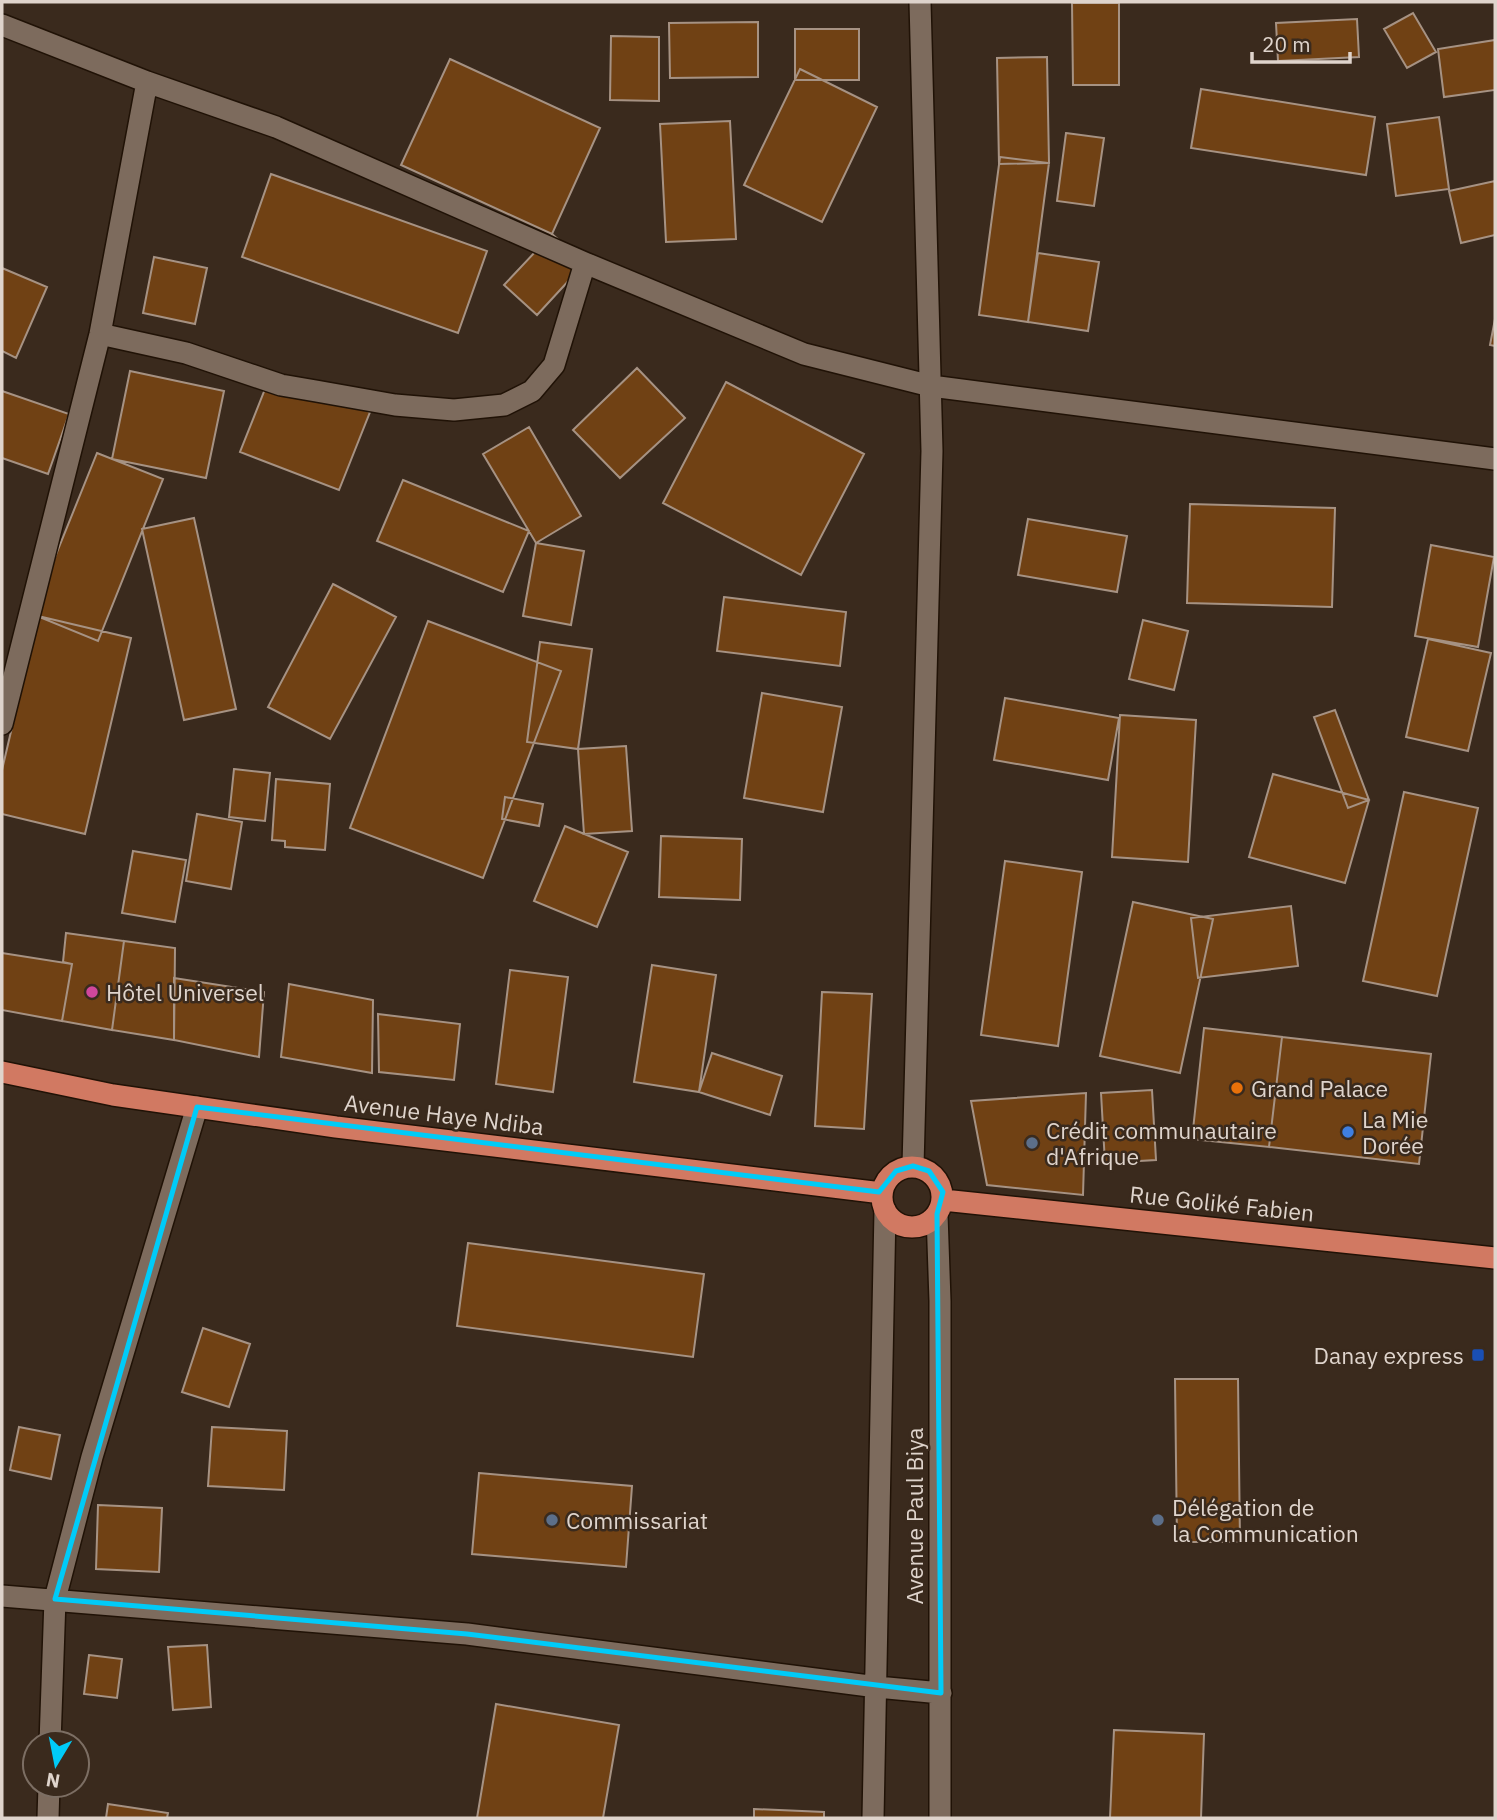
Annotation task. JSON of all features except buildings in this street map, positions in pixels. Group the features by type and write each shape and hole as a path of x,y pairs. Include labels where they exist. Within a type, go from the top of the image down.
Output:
{"highway":[{"name":"Avenue Haye Ndiba","path":"2,1072 113,1095 336,1128 883,1201"},
{"path":"913,1166 929,1171 943,1192 940,1207 923,1226 914,1227 897,1223 883,1201 890,1177 896,1171 913,1166"},
{"name":"Rue Goliké Fabien","path":"940,1207 1495,1258"}],"street":[{"path":"913,1166 932,451 920,2"},
{"path":"2,25 147,82 276,127 585,263 804,354 931,386 1495,459"},
{"path":"2,724 100,334 147,82"},
{"path":"100,334 186,353 292,387 407,406 454,410 504,405 532,391 554,365 585,263"},
{"path":"50,1729 55,1599 92,1457 197,1107"},
{"path":"873,1818 883,1201"},
{"name":"Avenue Paul Biya","path":"940,1207 940,1818"},
{"path":"2,1596 467,1634 941,1693"},
{"path":"48,1818 49,1799"}],"highlighted area":[{"path":"197,1107 879,1192 896,1171 913,1166 929,1171 943,1192 937,1214 941,1693 467,1634 55,1599"}],"place":[{"name":"Hôtel Universel","path":"92,992"},
{"name":"Grand Palace","path":"1237,1088"},
{"name":"La Mie Dorée","path":"1348,1132"},
{"name":"Crédit communautaire d'Afrique","path":"1032,1143"},
{"name":"Danay express","path":"1478,1355"},
{"name":"Commissariat","path":"552,1520"},
{"name":"Délégation de la Communication","path":"1158,1520"}]}
